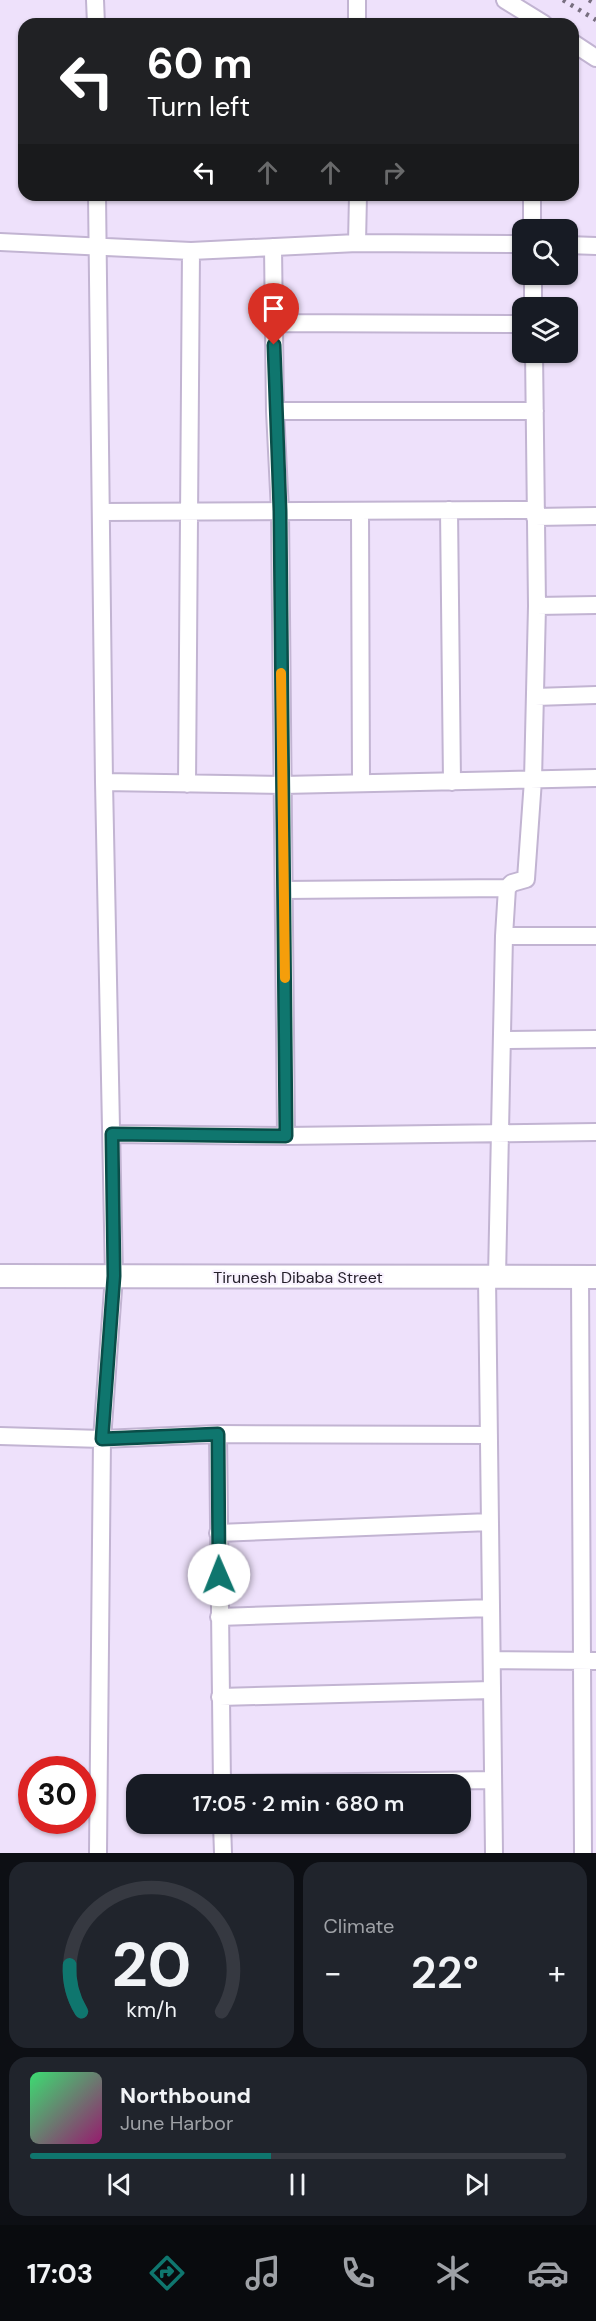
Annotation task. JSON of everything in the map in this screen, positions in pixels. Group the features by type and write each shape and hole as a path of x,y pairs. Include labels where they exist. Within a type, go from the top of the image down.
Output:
{"main road":[{"name":"Tirunesh Dibaba Street","path":"0,1276 588,1277"}],"street":[{"path":"95,0 96,18"},
{"path":"357,0 357,18"},
{"path":"504,0 531,18"},
{"path":"579,47 596,58"},
{"path":"97,201 104,782 114,1276 102,1439 98,1853"},
{"path":"357,243 358,201"},
{"path":"532,201 532,219"},
{"path":"0,242 191,251 357,243 512,244"},
{"path":"578,245 596,246"},
{"path":"273,246 275,411 280,511 286,1136"},
{"path":"187,784 191,251"},
{"path":"273,323 512,324"},
{"path":"494,1853 489,1435 492,1277 507,888 512,883 526,879 533,780 537,606 534,363"},
{"path":"275,411 536,411"},
{"path":"101,512 449,510 596,516"},
{"path":"449,510 452,782"},
{"path":"360,511 361,783"},
{"path":"537,606 596,606"},
{"path":"536,697 596,695"},
{"path":"104,782 283,785 596,778"},
{"path":"284,890 507,888"},
{"path":"504,936 596,936"},
{"path":"502,1040 596,1039"},
{"path":"112,1134 286,1136 596,1132"},
{"path":"583,1853 589,1661 588,1277"},
{"path":"0,1436 102,1439 218,1434 489,1435"},
{"path":"218,1434 222,1774"},
{"path":"218,1533 490,1522"},
{"path":"219,1617 491,1608"},
{"path":"492,1659 589,1661"},
{"path":"220,1697 492,1690"},
{"path":"471,1780 493,1780"},
{"path":"222,1834 223,1853"}],"railway":[{"path":"563,0 596,20"},
{"path":"589,0 596,4"}],"slow traffic":[{"path":"281,673 285,978"}],"route":[{"path":"219,1575 218,1434 102,1439 114,1276 112,1134 286,1136 280,511 274,345"}]}
